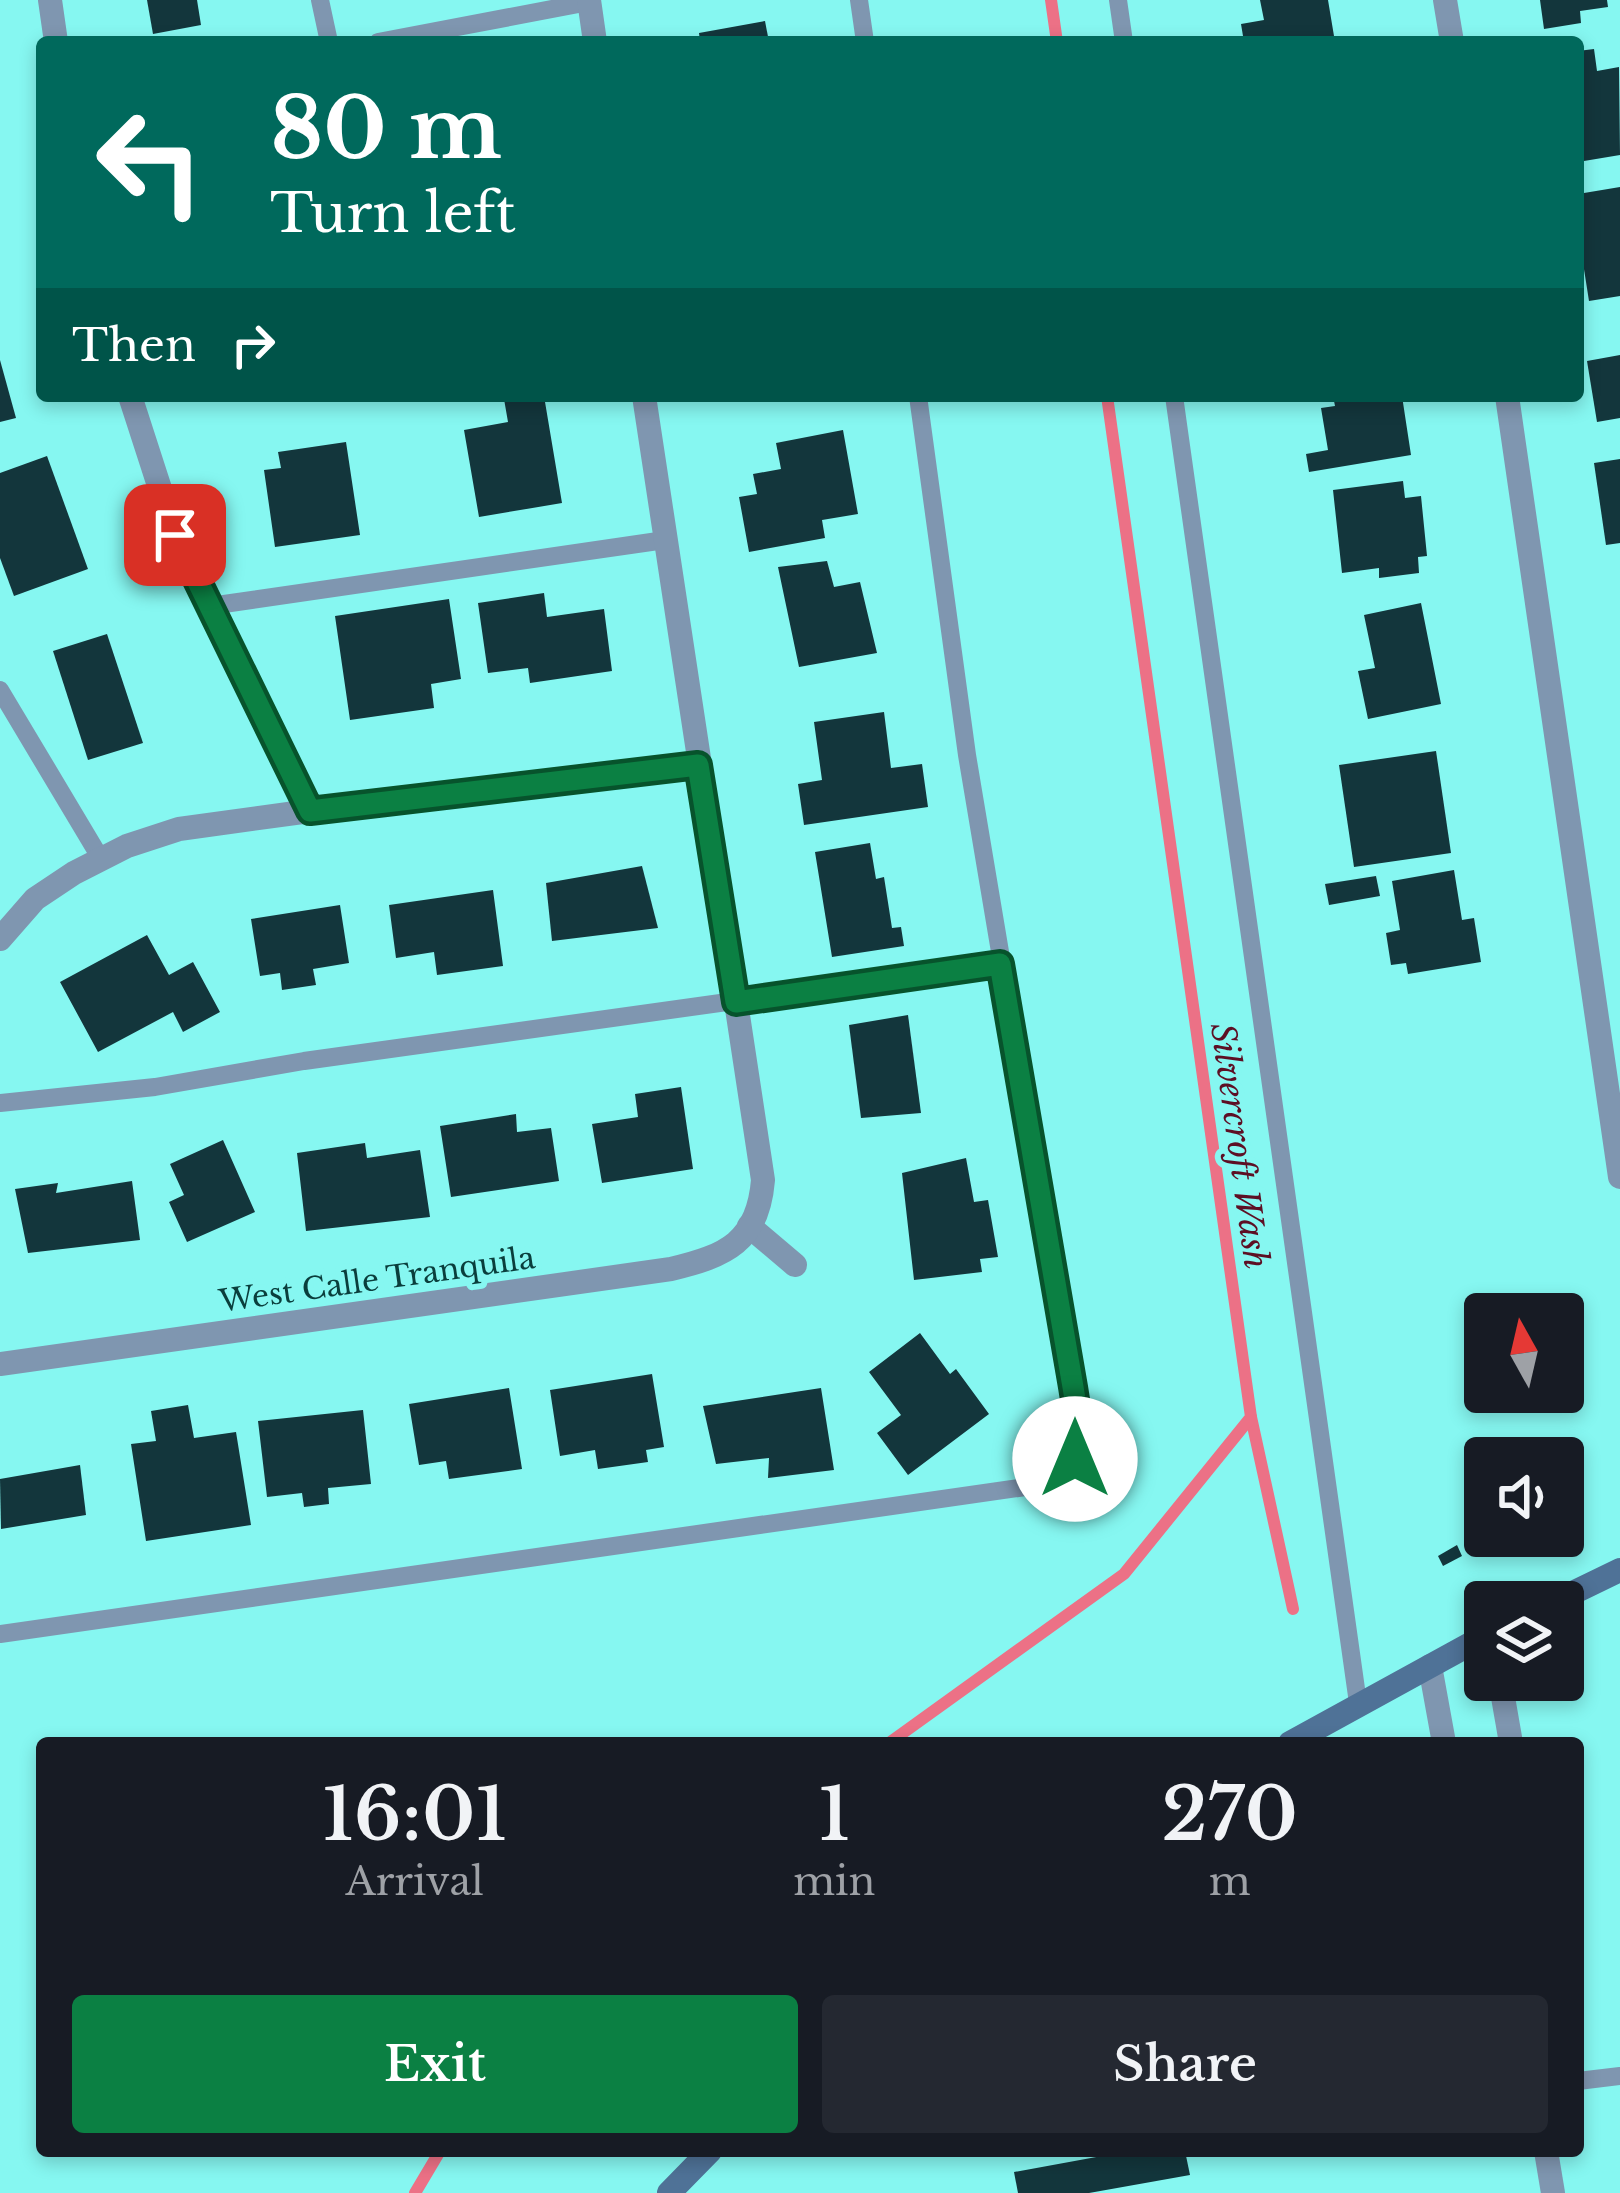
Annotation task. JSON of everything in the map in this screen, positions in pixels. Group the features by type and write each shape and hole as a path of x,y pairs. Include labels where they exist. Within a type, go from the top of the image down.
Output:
{"main road":[{"path":"1584,1587 1620,1570"},
{"path":"1301,1737 1464,1647"},
{"path":"669,2193 704,2157"}],"street":[{"path":"50,0 55,36"},
{"path":"1445,0 1451,36"},
{"path":"589,1 594,36"},
{"path":"132,402 175,535 310,811"},
{"path":"645,402 763,1180 761,1204 749,1226 795,1265"},
{"path":"1508,402 1620,1177"},
{"path":"0,940 35,899 74,873 127,846 179,829 698,765"},
{"name":"West Calle Tranquila","path":"0,1364 671,1269 710,1260 736,1244 749,1226"},
{"path":"1430,1666 1443,1737"},
{"path":"1504,1701 1510,1737"},
{"path":"1547,2157 1553,2193"}],"lane":[{"path":"320,0 328,36"},
{"path":"859,0 865,36"},
{"path":"1118,0 1123,36"},
{"path":"409,36 589,1"},
{"path":"0,1634 1032,1486 1075,1459 1080,1431 967,755 919,402"},
{"path":"1175,402 1360,1705"},
{"path":"210,606 665,540"},
{"path":"0,690 101,859"},
{"path":"0,1103 155,1087 304,1061 1000,964"},
{"path":"1584,2080 1620,2076"}],"building":[{"path":"147,0 197,0 201,25 153,34"},
{"path":"1260,0 1328,0 1334,36 1243,36 1241,24 1264,20"},
{"path":"1540,0 1607,0 1608,7 1580,11 1581,23 1544,29"},
{"path":"765,21 768,36 699,36"},
{"path":"1594,49 1597,71 1619,67 1620,155 1584,161 1584,50"},
{"path":"1620,187 1620,296 1589,301 1584,193"},
{"path":"1620,355 1620,418 1597,422 1587,361"},
{"path":"0,360 16,418 0,422"},
{"path":"505,402 545,402 562,503 479,517 464,430 508,422"},
{"path":"1334,402 1403,402 1411,455 1309,472 1306,454 1328,450 1321,408 1335,406"},
{"path":"843,430 858,514 822,520 825,538 749,552 739,497 757,494 753,474 781,469 776,443"},
{"path":"346,442 360,535 275,547 264,470 281,468 278,452"},
{"path":"47,456 88,569 14,596 0,558 0,473"},
{"path":"1620,459 1620,543 1606,545 1594,463"},
{"path":"1403,481 1405,498 1421,496 1427,556 1418,557 1419,573 1379,578 1379,568 1342,573 1333,490"},
{"path":"827,561 834,587 860,582 877,653 799,667 778,567"},
{"path":"544,593 547,617 604,609 612,671 530,683 528,668 488,673 478,603"},
{"path":"449,599 461,679 431,684 434,708 350,720 335,616"},
{"path":"1421,603 1441,704 1368,719 1358,671 1375,668 1364,615"},
{"path":"107,634 143,743 88,760 53,651"},
{"path":"884,712 891,768 922,764 928,807 804,825 798,784 822,780 814,722"},
{"path":"1436,751 1451,853 1354,867 1339,765"},
{"path":"870,843 876,879 884,877 892,928 901,927 904,946 832,957 815,852"},
{"path":"642,866 658,928 552,941 546,883"},
{"path":"1454,870 1462,920 1474,918 1481,962 1408,974 1406,963 1391,965 1386,933 1400,930 1392,881"},
{"path":"1376,876 1380,896 1329,905 1325,884"},
{"path":"493,890 503,966 437,975 434,952 396,958 389,905"},
{"path":"340,905 349,963 313,969 316,985 282,990 280,973 260,976 251,919"},
{"path":"147,935 169,975 193,962 220,1012 183,1032 173,1012 98,1052 60,982"},
{"path":"908,1015 921,1113 861,1118 849,1025"},
{"path":"681,1087 693,1169 602,1183 592,1124 638,1117 635,1094"},
{"path":"516,1114 517,1132 551,1128 559,1181 451,1197 440,1126"},
{"path":"223,1140 255,1212 187,1242 169,1202 184,1195 170,1164"},
{"path":"365,1143 367,1158 420,1150 430,1217 306,1231 297,1153"},
{"path":"966,1158 974,1202 988,1200 998,1257 980,1259 982,1272 914,1280 902,1173"},
{"path":"132,1181 140,1240 28,1253 15,1189 58,1183 56,1193"},
{"path":"920,1333 950,1374 956,1369 989,1414 908,1475 877,1433 901,1415 869,1372"},
{"path":"652,1374 664,1447 646,1450 648,1462 598,1469 595,1450 560,1456 550,1390"},
{"path":"509,1388 522,1469 449,1479 446,1461 419,1465 409,1404"},
{"path":"821,1388 834,1470 768,1478 769,1458 716,1464 703,1406"},
{"path":"188,1405 194,1438 236,1432 251,1525 146,1541 131,1444 156,1441 151,1411"},
{"path":"363,1410 371,1484 328,1488 329,1504 304,1507 302,1493 267,1497 258,1421"},
{"path":"80,1465 86,1515 1,1529 0,1479"},
{"path":"1457,1545 1462,1556 1443,1566 1438,1556"},
{"path":"1096,2157 1186,2157 1190,2175 1089,2193 1018,2193 1014,2172"}],"waterway":[{"name":"Silvercroft Wash","path":"1051,0 1056,36"},
{"name":"Silvercroft Wash","path":"897,1737 1124,1574 1251,1417 1108,402"},
{"path":"1251,1417 1293,1609"},
{"name":"Silvercroft Wash","path":"415,2193 436,2157"}],"route":[{"path":"175,535 310,811 698,765 736,1002 1000,964 1080,1431 1075,1459"}]}
